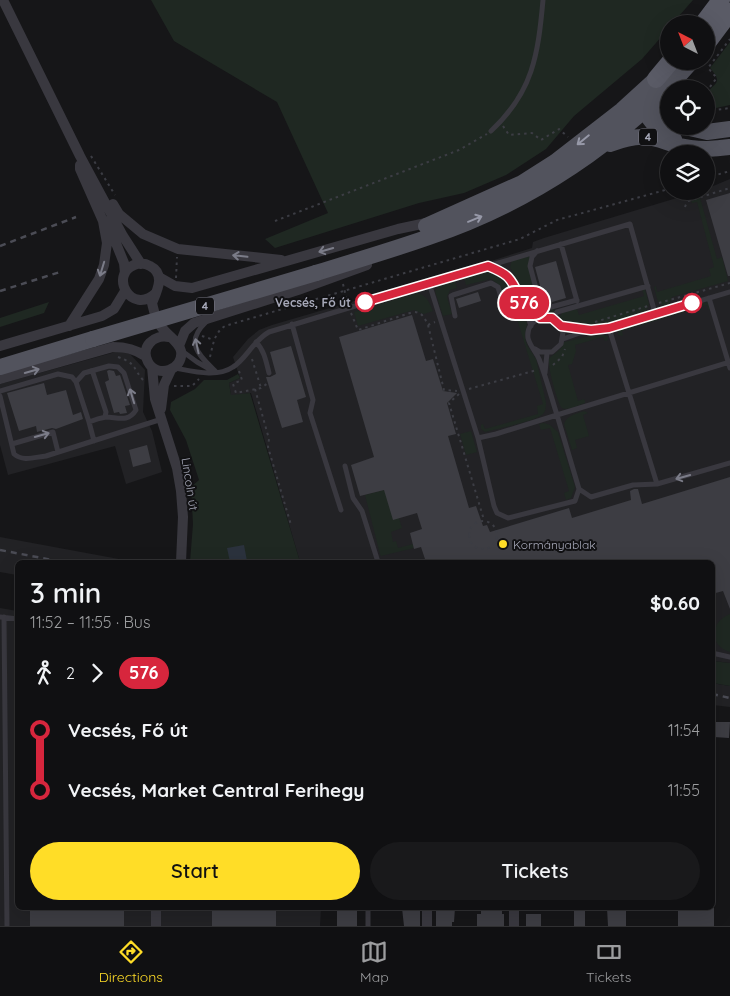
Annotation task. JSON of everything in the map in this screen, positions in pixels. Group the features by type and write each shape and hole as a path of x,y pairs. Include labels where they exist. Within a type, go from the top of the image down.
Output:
{"highway":[{"path":"701,15 721,0"},
{"path":"715,32 730,12"},
{"path":"656,79 664,70"}],"main road":[{"path":"602,146 683,70"},
{"path":"656,79 647,105 651,122 658,130 688,145"},
{"path":"622,110 656,79"},
{"name":"4","path":"315,268 441,220 522,183 555,162 622,110 634,103 647,105 660,113"},
{"path":"715,131 730,129"},
{"name":"4","path":"0,356 92,334 315,268 430,237 482,216 532,192 602,146 629,138 644,137 680,145"},
{"name":"4","path":"715,148 730,146"},
{"name":"4","path":"0,367 92,334"}],"street":[{"path":"3,0 85,154 123,236 141,264"},
{"path":"85,154 119,214 143,234 178,249 288,261"},
{"path":"85,154 124,263 126,273 123,285 125,291 134,299 140,300 146,300 156,293"},
{"path":"69,326 100,279 107,243 103,221 80,169 85,154"},
{"path":"126,273 135,265 141,264 152,267 159,277 175,286 192,288 398,229 441,220"},
{"path":"140,300 145,306 149,319 151,340 146,350 146,356 152,367 164,372 173,369 179,363 180,348 185,331 194,323 298,290 387,258 430,237"},
{"path":"159,277 158,288 152,303 156,318 169,337 180,348"},
{"path":"0,346 109,313 114,309 125,291"},
{"path":"151,340 160,336 169,337"},
{"path":"0,379 113,347 125,347 146,356"},
{"name":"Lincoln út","path":"152,367 156,399 177,468 181,491 183,517 181,560"},
{"name":"Lincoln út","path":"161,415 164,385 173,369"},
{"path":"156,910 156,926"},
{"path":"427,910 427,926"},
{"path":"514,910 514,926"}],"lane":[{"path":"490,131 513,107 524,90 532,71 540,35 543,0"},
{"path":"173,369 204,373 232,368 259,337 269,332 630,224 655,313"},
{"path":"560,244 578,303"},
{"path":"538,251 532,257 530,266 541,307 544,310 648,286"},
{"path":"488,266 505,273 515,284 531,326"},
{"path":"429,283 478,438 494,506 497,512 508,518 575,501 579,489 545,376 546,353"},
{"path":"455,316 450,300 450,296 453,294 491,283 498,287 502,302"},
{"path":"535,350 546,353 552,352 557,349 564,338 591,330 609,328 730,292"},
{"path":"478,438 729,364 709,298"},
{"path":"523,302 540,318"},
{"path":"552,318 557,312 578,303"},
{"path":"209,318 196,334 194,342 201,358 216,372"},
{"path":"544,368 529,341 528,335 531,326 540,318 552,318 561,326 591,330"},
{"path":"292,324 314,400 310,413 341,510"},
{"path":"561,326 564,338"},
{"path":"609,328 657,484"},
{"path":"256,342 264,353 270,373"},
{"path":"180,348 197,362 216,372"},
{"path":"76,382 84,373 109,366 118,367 124,374 136,410 129,417 120,420 105,417 89,422"},
{"path":"91,371 106,412 105,417"},
{"path":"0,391 58,374 72,377 76,382 94,441"},
{"path":"0,396 14,454 19,458 27,459 94,441 161,415"},
{"path":"12,444 53,432 58,452"},
{"path":"579,489 591,498 633,484 657,484 730,463"},
{"path":"344,466 353,498 362,511 377,560"},
{"path":"7,926 2,617 15,619"},
{"path":"715,654 730,657"},
{"path":"368,910 368,926"}],"path":[{"path":"715,80 716,77 708,68 730,39"},
{"path":"715,110 730,108"},
{"path":"500,122 510,135 532,133 540,140 557,129"},
{"path":"275,221 459,150 490,131"},
{"path":"85,154 118,201"},
{"path":"715,175 730,171"},
{"path":"685,207 688,201 730,188"},
{"path":"215,340 220,330 226,326 520,239 557,220 660,191"},
{"path":"175,286 178,249"},
{"path":"343,284 358,330 413,312 419,312 423,315 428,325 444,390 462,392 449,403 484,520 494,526 497,537 490,547 479,548 470,541 470,529 478,521 484,520"},
{"path":"428,325 441,320"},
{"path":"464,391 555,364 562,357 566,349 564,338"},
{"path":"251,357 261,388"},
{"path":"238,370 242,380 233,384 236,392 261,388 268,383"},
{"path":"255,389 269,438 268,448 291,525"}],"shaded area":[{"path":"151,0 693,0 680,15 660,15 660,38 642,59 574,116 546,149 506,175 464,193 419,203 275,248 265,239 328,213 277,102 174,41"},
{"path":"730,42 730,105 716,108 715,85 717,78 712,70 715,70 715,62"},
{"path":"730,179 730,663 715,661 715,560 299,560 251,393 231,396 229,383 240,378 233,357 248,339 259,330 272,325 532,248 533,242 670,200 715,200 715,185"},
{"path":"691,200 701,200 717,259 722,257 728,281 672,297 669,305 663,306 658,302 654,287 656,286 657,292 711,276 709,269 714,267 697,202 692,203"},
{"path":"530,256 539,307 555,308 553,314 548,317 542,316 531,305 510,267 512,260"},
{"path":"488,272 496,273 505,279 527,323 525,336 527,345 536,359 546,408 539,417 485,432 481,429 483,424 485,429 538,414 537,406 543,404 510,296 502,298 498,284 491,279 466,285 464,278"},
{"path":"455,281 457,288 450,290 447,297 452,314 443,316 435,291 439,286"},
{"path":"642,289 645,289 649,304 646,312 614,322 588,327 576,328 558,320 562,313 577,309 579,315 644,296"},
{"path":"417,293 425,297 433,311 424,314 414,310 358,326 354,312"},
{"path":"49,302 44,313 0,327 0,318"},
{"path":"706,302 709,303 711,309 708,310 707,305 622,331 623,336 618,335 618,330 621,328"},
{"path":"601,334 608,336 608,340 605,341 603,337 575,345 576,351 572,364 568,365 578,401 584,399 585,403 570,408 562,408 553,385 549,359 561,348 564,342"},
{"path":"119,351 130,354 145,370 143,412 152,431 162,472 126,484 115,446 8,475 0,445 0,384"},
{"path":"238,374 240,378 229,383 231,395 250,393 299,560 190,560 193,524 191,487 199,480 186,440 170,410 171,402 195,389 204,380 227,380"},
{"path":"584,411 588,413 583,415 589,436 575,440 577,448 572,450 564,424 570,417"},
{"path":"539,424 550,425 558,432 575,487 571,498 566,500 564,493 569,491 550,428 541,430"},
{"path":"471,431 477,452 466,455 460,434"},
{"path":"384,490 399,518 402,528 391,532 393,542 396,541 398,548 413,544 414,548 381,556 365,495"},
{"path":"0,537 124,560 15,560 15,575 0,572"},
{"path":"244,545 247,560 230,560 227,548"},
{"path":"0,608 15,611 15,910 321,910 320,926 0,926"},
{"path":"730,614 730,652 723,649 715,639 715,628 723,618"},
{"path":"715,661 730,663 730,686 715,683"},
{"path":"715,684 730,686 730,707 715,705"}],"building":[{"path":"730,193 730,276 728,276 706,200 715,200 715,197"},
{"path":"556,261 566,298 545,304 535,267"},
{"path":"478,292 481,301 459,308 456,299"},
{"path":"412,315 426,361 433,359 443,391 457,393 447,403 456,434 448,436 469,508 476,506 483,526 487,525 490,532 569,508 572,518 631,500 630,491 634,489 638,489 642,504 730,477 730,609 723,591 715,593 715,560 425,560 421,547 414,549 410,533 422,529 417,513 393,520 384,490 360,496 351,465 374,457 339,337"},
{"path":"291,346 306,397 297,400 303,422 282,428 266,377 276,374 270,352"},
{"path":"107,371 114,371 116,376 120,375 130,405 125,406 127,413 114,413 105,382 109,380"},
{"path":"44,383 47,395 66,390 73,415 81,412 83,419 56,429 52,428 37,432 36,426 19,431 7,393"},
{"path":"147,445 151,462 133,467 129,450"},
{"path":"715,722 730,722 729,738 715,737"},
{"path":"30,910 124,910 124,926 30,926"},
{"path":"212,910 276,910 276,926 212,926"},
{"path":"337,910 357,910 357,926 337,926"},
{"path":"402,910 420,910 420,926 404,926"},
{"path":"436,910 455,910 452,926 436,926"},
{"path":"481,910 502,910 504,926 477,926 477,914 481,914"},
{"path":"574,910 585,910 585,926 574,926"},
{"path":"607,910 626,910 626,926 608,926"},
{"path":"678,910 714,910 714,926 678,926"},
{"path":"526,914 541,914 541,926 526,926"}],"railway":[{"path":"0,246 76,217"},
{"path":"0,291 60,272"},
{"path":"0,550 52,560"},
{"path":"715,695 730,698"}],"bus line":[{"name":"576","path":"365,302 488,266 505,273 515,284 523,302 540,318 552,318 561,326 591,330 609,328 692,303"}],"place":[{"name":"Vecsés, Fő út","path":"365,302"},
{"name":"Kormányablak","path":"503,544"}]}
